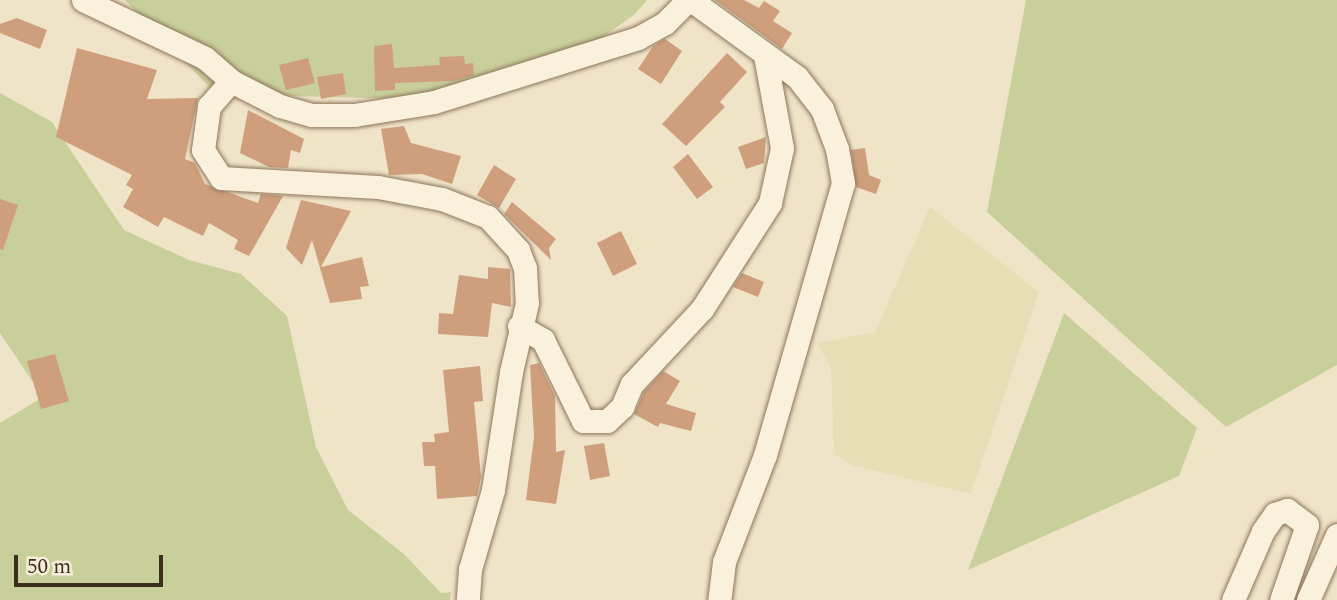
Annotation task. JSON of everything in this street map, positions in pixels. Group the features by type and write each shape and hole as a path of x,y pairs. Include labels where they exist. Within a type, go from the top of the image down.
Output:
{"street":[{"path":"82,0 205,58 231,81 280,106 312,115 354,115 434,102 638,38 665,23 690,0 797,77 822,109 837,149 843,183 765,455 724,562 719,600"},
{"path":"519,326 543,340 569,401 583,421 607,421 622,407 632,384 702,309 770,203 782,148 765,55"},
{"path":"231,81 209,106 203,150 221,178 378,187 442,199 488,217 518,250 525,268 527,303 519,326 493,489 470,569 468,600"},
{"path":"1233,600 1263,531 1275,514 1287,510 1307,525 1281,600"},
{"path":"1308,600 1337,535"}],"shaded area":[{"path":"930,207 1039,292 971,494 852,465 834,454 831,368 817,343 875,332"}],"green space":[{"path":"125,0 647,0 635,14 558,69 407,99 216,94"},
{"path":"1026,0 1337,0 1337,365 1226,427 987,212"},
{"path":"0,93 52,122 124,230 189,260 241,274 287,316 316,447 348,510 404,554 441,593 451,592 450,600 0,600 0,423 43,397 0,333"},
{"path":"1064,313 1197,428 1179,476 968,570"}],"building":[{"path":"715,0 744,0 759,8 764,1 780,11 773,21 792,33 782,49"},
{"path":"17,18 47,30 40,49 0,33 0,24"},
{"path":"665,39 682,51 661,84 638,69 653,46"},
{"path":"392,44 394,68 440,65 439,57 464,56 465,64 473,63 474,75 453,81 395,83 395,90 375,91 374,46"},
{"path":"77,48 157,70 147,99 198,98 185,159 195,163 205,184 258,203 261,194 283,196 249,256 234,249 238,240 209,223 203,236 164,217 158,227 123,207 133,189 126,185 132,175 56,137"},
{"path":"727,53 747,72 720,102 725,107 686,146 662,124"},
{"path":"308,58 315,83 286,90 279,65"},
{"path":"343,73 346,94 321,99 317,77"},
{"path":"248,110 304,139 300,153 291,150 288,168 269,167 240,153"},
{"path":"404,126 411,143 461,156 452,184 422,174 389,175 381,129"},
{"path":"766,137 764,163 746,169 738,147"},
{"path":"865,148 869,175 881,180 876,194 856,187 851,150"},
{"path":"688,154 713,187 697,199 673,167"},
{"path":"494,165 516,179 499,208 477,195"},
{"path":"0,199 18,205 3,250 0,249"},
{"path":"301,200 351,211 321,267 362,257 369,286 360,287 362,299 330,303 312,240 302,265 286,248"},
{"path":"512,202 556,239 549,248 551,260 504,214"},
{"path":"621,231 637,264 613,276 597,243"},
{"path":"488,267 510,269 511,307 492,303 488,337 438,334 439,313 453,314 459,275 488,279"},
{"path":"742,273 764,282 758,297 733,287"},
{"path":"55,354 69,401 41,409 27,361"},
{"path":"539,363 555,396 556,452 565,450 556,504 526,500 534,437 530,365"},
{"path":"480,366 483,401 474,402 481,477 477,496 437,499 435,466 424,466 422,442 435,442 434,434 449,432 443,370"},
{"path":"663,371 680,381 666,404 696,413 691,431 660,423 658,427 634,414 644,392"},
{"path":"604,443 610,476 590,480 584,446"}]}
